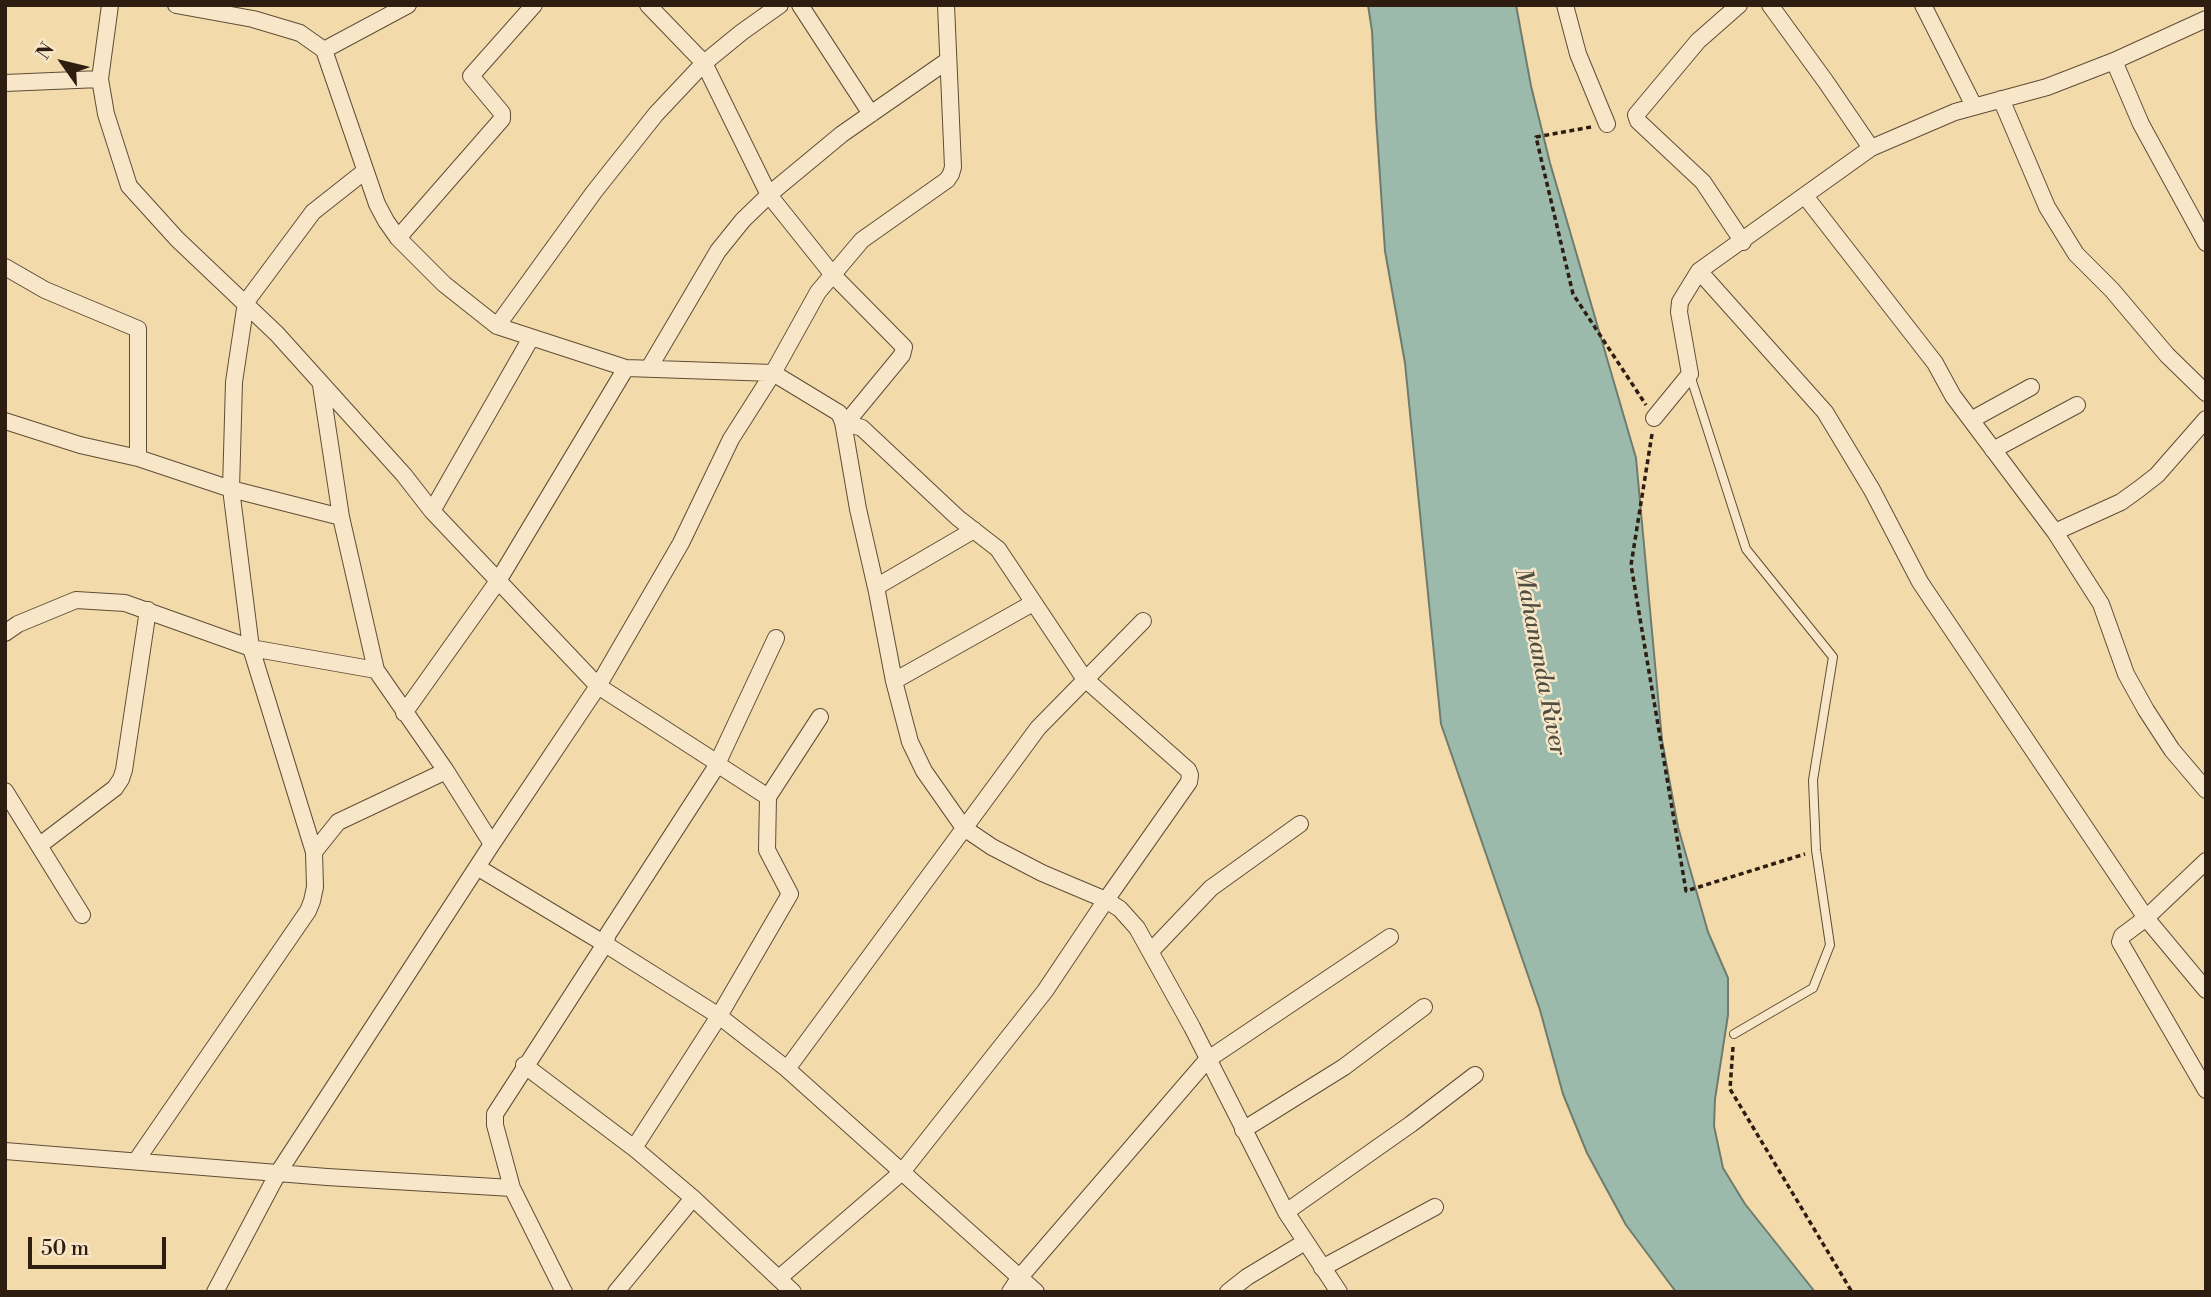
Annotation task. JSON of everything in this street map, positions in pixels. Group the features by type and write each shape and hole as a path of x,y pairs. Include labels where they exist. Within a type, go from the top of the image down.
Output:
{"street":[{"path":"110,5 100,79 106,114 129,186 177,239 277,334 404,475 432,511 598,686 768,797"},
{"path":"176,5 253,19 300,33 324,50 377,204 398,238 444,284 496,326 626,368 773,373 834,409 845,422 862,428 998,549 1084,678 1188,770 1189,782 1045,991 902,1172 779,1278"},
{"path":"324,50 388,9 408,5"},
{"path":"398,238 502,119 502,113 471,76 534,5"},
{"path":"648,5 704,63 769,195 833,275 905,349 845,422 858,509 894,681 910,742 924,771 964,828 1017,860 1106,900 1120,909 1137,929 1151,951 1286,1212 1339,1292"},
{"path":"496,326 601,183 656,114 704,63 780,5"},
{"path":"800,5 871,114"},
{"path":"215,1292 278,1172 598,686 681,543 731,439 773,373 818,292 862,240 947,180 951,174 953,167 946,5"},
{"path":"1565,5 1578,54 1607,124"},
{"path":"1738,5 1698,41 1636,115 1638,121 1703,182 1743,242"},
{"path":"1770,5 1871,148"},
{"path":"1923,5 1974,106"},
{"path":"1654,418 1690,374 1679,312 1680,302 1699,271 1871,148 1974,106 2047,87 2114,61 2206,19"},
{"path":"649,369 718,251 743,220 806,162 947,61"},
{"path":"2114,61 2141,124 2206,243"},
{"path":"5,83 100,79"},
{"path":"2001,99 2047,207 2076,254 2112,290 2167,355 2206,393"},
{"path":"136,1161 308,911 315,887 314,852 251,648 231,489 234,382 246,302 313,212 365,171"},
{"path":"1805,196 1935,363 1953,396 2054,532 2101,604 2126,674 2146,710 2172,750 2206,790"},
{"path":"5,267 45,290 138,329 138,458"},
{"path":"1699,271 1825,412 1872,490 1920,582 2146,918 2206,990"},
{"path":"432,511 531,338"},
{"path":"404,713 498,581 626,368"},
{"path":"321,385 341,517 376,670 492,844"},
{"path":"1971,420 2031,387"},
{"path":"1993,450 2077,404"},
{"path":"2054,532 2121,502 2140,489 2157,475 2206,419"},
{"path":"5,421 80,445 138,458 231,489 341,517"},
{"path":"876,587 974,530"},
{"path":"5,633 76,600 125,603 251,648 376,670"},
{"path":"894,681 1033,603"},
{"path":"40,845 115,788 121,779 148,610"},
{"path":"787,1069 1038,727 1143,621"},
{"path":"564,1292 512,1188 494,1119 497,1109 605,944 608,934 717,764 776,638"},
{"path":"634,1148 719,1016 790,894 767,850 768,797 820,717"},
{"path":"314,852 338,822 446,772"},
{"path":"5,791 82,915"},
{"path":"1151,951 1211,888 1300,824"},
{"path":"2206,861 2146,918 2122,936 2120,942 2206,1090"},
{"path":"477,867 719,1016 787,1069 1036,1292"},
{"path":"1010,1292 1207,1060 1390,937"},
{"path":"1243,1130 1344,1067 1424,1007"},
{"path":"524,1065 634,1148 793,1292"},
{"path":"1286,1212 1411,1124 1475,1075"},
{"path":"5,1151 512,1188"},
{"path":"616,1292 692,1198"},
{"path":"1322,1268 1435,1207"},
{"path":"1228,1292 1247,1277 1305,1242"}],"lane":[{"path":"1690,374 1746,549 1833,657 1813,780 1816,850 1830,945 1813,988 1734,1034"}],"path":[{"path":"1607,124 1536,137 1573,294 1654,418 1631,565 1686,891 1816,850"},
{"path":"1734,1034 1730,1089 1852,1292"}],"water":[{"name":"Mahananda River","path":"1368,5 1516,5 1531,86 1550,163 1636,458 1662,740 1678,827 1708,932 1728,978 1728,1015 1715,1099 1714,1126 1723,1168 1745,1204 1815,1292 1676,1292 1626,1225 1587,1153 1563,1094 1540,1010 1441,724 1405,363 1385,251 1372,31"}]}
